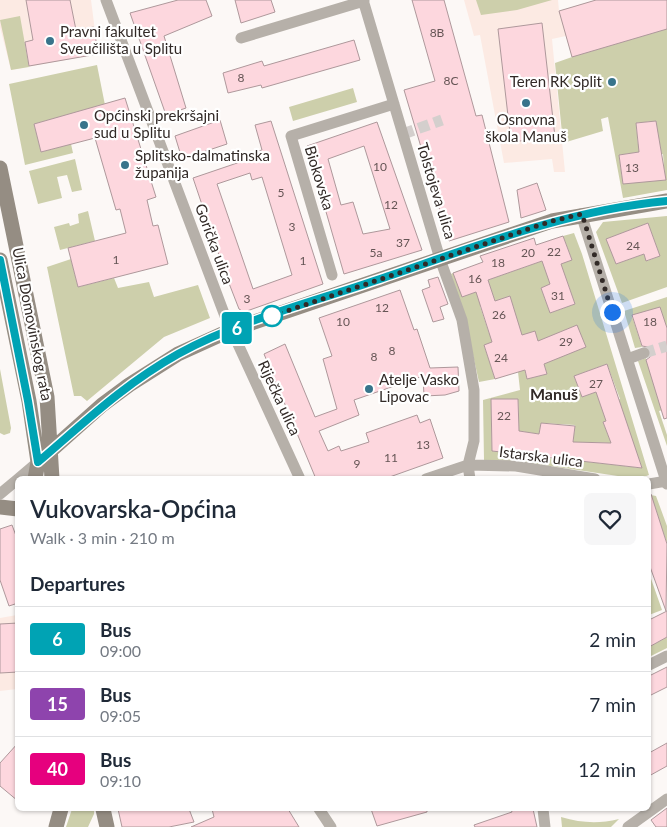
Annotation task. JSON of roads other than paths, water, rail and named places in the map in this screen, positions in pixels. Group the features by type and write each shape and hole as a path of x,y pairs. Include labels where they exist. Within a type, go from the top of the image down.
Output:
{"street":[{"name":"Gorička ulica","path":"106,0 231,330"},
{"name":"Tolstojeva ulica","path":"241,38 363,1 440,259 462,320 474,390 474,441 468,466 470,476"},
{"name":"Biokovska","path":"332,275 291,136 394,104"},
{"name":"Ulica Domovinskog rata","path":"0,168 47,397 50,426 43,458"},
{"path":"22,476 102,405 129,385 178,354 231,330 552,221 582,214 667,201"},
{"path":"582,214 667,482 651,484"},
{"name":"Ulica Domovinskog rata","path":"0,260 28,401 43,458"},
{"name":"Riječka ulica","path":"231,330 299,476"},
{"path":"36,476 43,458"},
{"path":"43,458 51,476"},
{"name":"Istarska ulica","path":"436,476 468,466 516,466 577,476"},
{"path":"0,494 15,482"},
{"path":"0,507 15,509"},
{"path":"651,664 667,656"},
{"path":"651,810 667,799"},
{"path":"56,827 60,811"},
{"path":"320,811 331,827"},
{"path":"543,811 545,827"},
{"path":"628,827 650,811"}],"tunnel":[{"path":"403,134 442,120"},
{"path":"644,353 667,346"}],"place":[{"name":"Pravni fakultet Sveučilišta u Splitu","path":"50,41"},
{"name":"Teren RK Split","path":"612,82"},
{"name":"Osnovna škola Manuš","path":"526,103"},
{"name":"Općinski prekršajni sud u Splitu","path":"84,125"},
{"name":"Splitsko-dalmatinska županija","path":"125,165"},
{"name":"Atelje Vasko Lipovac","path":"369,389"}],"district":[{"name":"Manuš","path":"554,394"}]}
